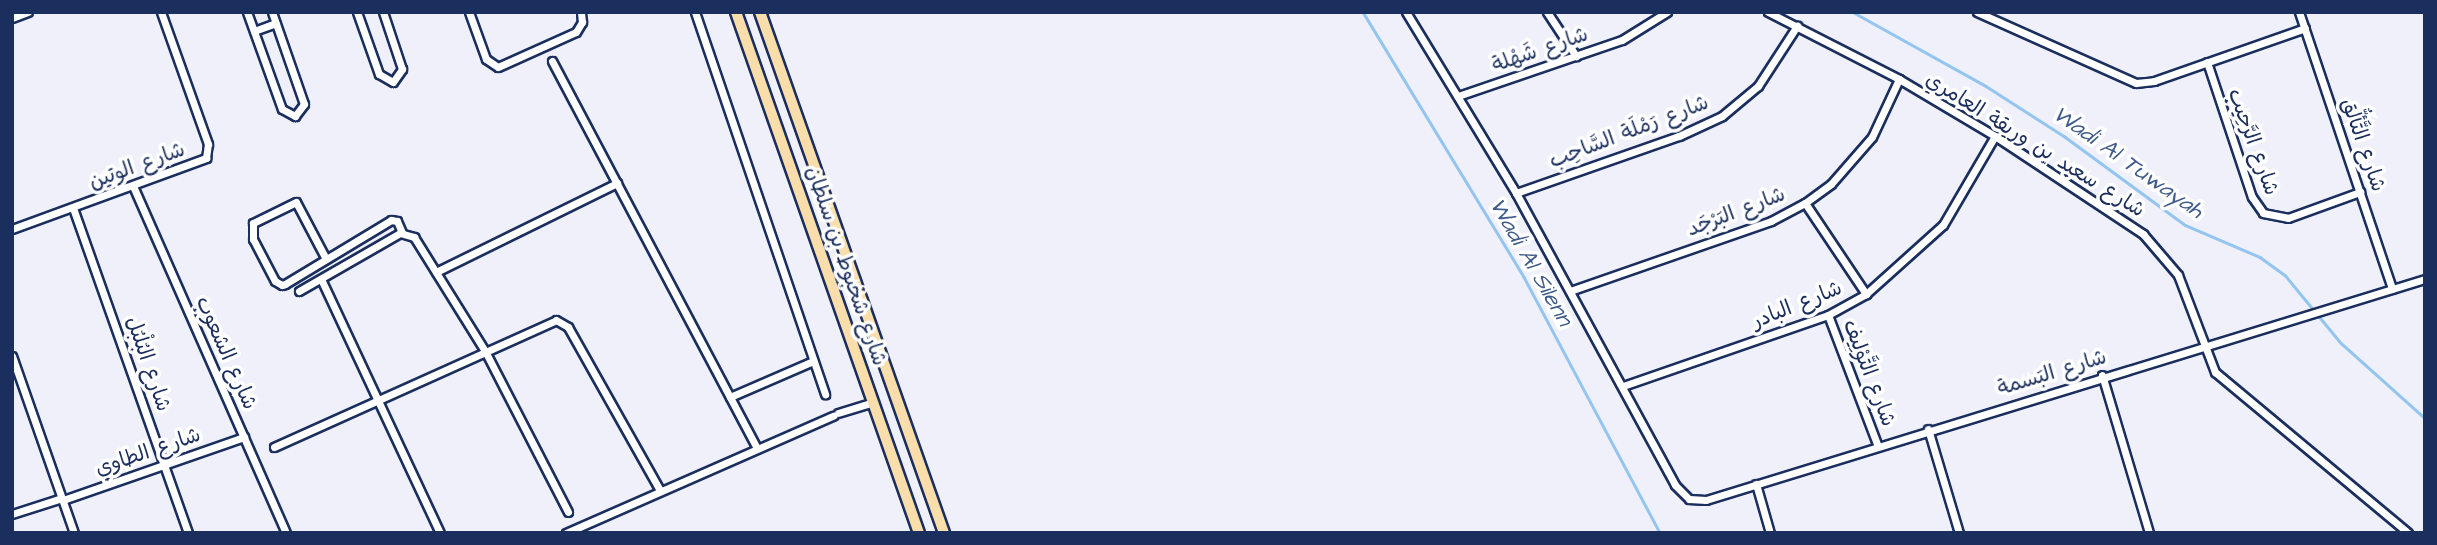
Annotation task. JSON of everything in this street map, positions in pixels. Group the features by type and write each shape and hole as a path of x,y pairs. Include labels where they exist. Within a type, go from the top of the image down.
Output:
{"main road":[{"name":"شارع شخبوط بن سلطان","path":"736,12 919,533"},
{"name":"شارع شخبوط بن سلطان","path":"760,12 944,533"}],"street":[{"path":"12,18 28,12"},
{"name":"شارع الوتين","path":"12,229 201,162 209,152 161,12"},
{"path":"247,12 282,109 295,116 304,104 272,12"},
{"path":"357,12 379,74 393,82 402,69 383,12"},
{"path":"469,12 486,59 502,67 576,32 581,26 581,12"},
{"path":"695,12 825,394"},
{"path":"1406,12 1516,193 1623,386"},
{"path":"1547,12 1576,56"},
{"name":"شارع شَهْلة","path":"1458,96 1622,40 1667,12"},
{"name":"شارع سعيد بن وريقة العامري","path":"1768,12 1899,79 1995,136 2090,196 2156,247 2186,291 2210,364 2222,379 2408,533"},
{"path":"1977,12 2131,82 2154,81 2305,28"},
{"name":"شارع التَّألُّق","path":"2300,12 2392,289"},
{"path":"254,31 276,23"},
{"name":"شارع رَمْلَة السَّاحِب","path":"1516,193 1679,136 1722,116 1766,76 1797,26"},
{"path":"552,61 757,448"},
{"name":"شارع الرَّحِيب","path":"2207,62 2254,203 2263,213 2288,218 2360,191"},
{"name":"شارع البَرْجَد","path":"1570,291 1771,221 1805,203 1860,154 1887,109 1899,79"},
{"name":"شارع البادر","path":"1623,386 1828,315 1866,294 1942,225 1963,197 1995,136"},
{"path":"436,272 617,183"},
{"name":"شارع الشعوب","path":"133,186 286,533"},
{"path":"326,259 296,202 253,223 253,239 278,284 326,259 391,220 397,221 402,233"},
{"path":"1805,203 1866,294"},
{"name":"شارع البُلْبُل","path":"73,208 188,533"},
{"path":"299,291 402,233 414,237 485,351 568,512"},
{"path":"321,279 440,533"},
{"name":"شارع البَسمة","path":"1623,386 1675,485 1689,499 1706,500 2102,375 2352,305 2425,279"},
{"name":"شارع التَّوْلِيف","path":"1828,315 1877,444"},
{"path":"274,447 552,321 565,324 660,490"},
{"path":"12,356 74,533"},
{"path":"730,397 813,361"},
{"path":"2102,375 2149,533"},
{"path":"566,533 836,414 873,402"},
{"path":"1928,429 1959,533"},
{"name":"شارع الطاوي","path":"12,514 244,437"},
{"path":"1756,484 1770,533"}],"waterway":[{"name":"Wadi Al Silenn","path":"1363,12 1524,277 1660,533"},
{"name":"Wadi Al Tuwayah","path":"1853,12 1986,86 2064,136 2185,225 2260,257 2285,275 2341,343 2425,418"}]}
